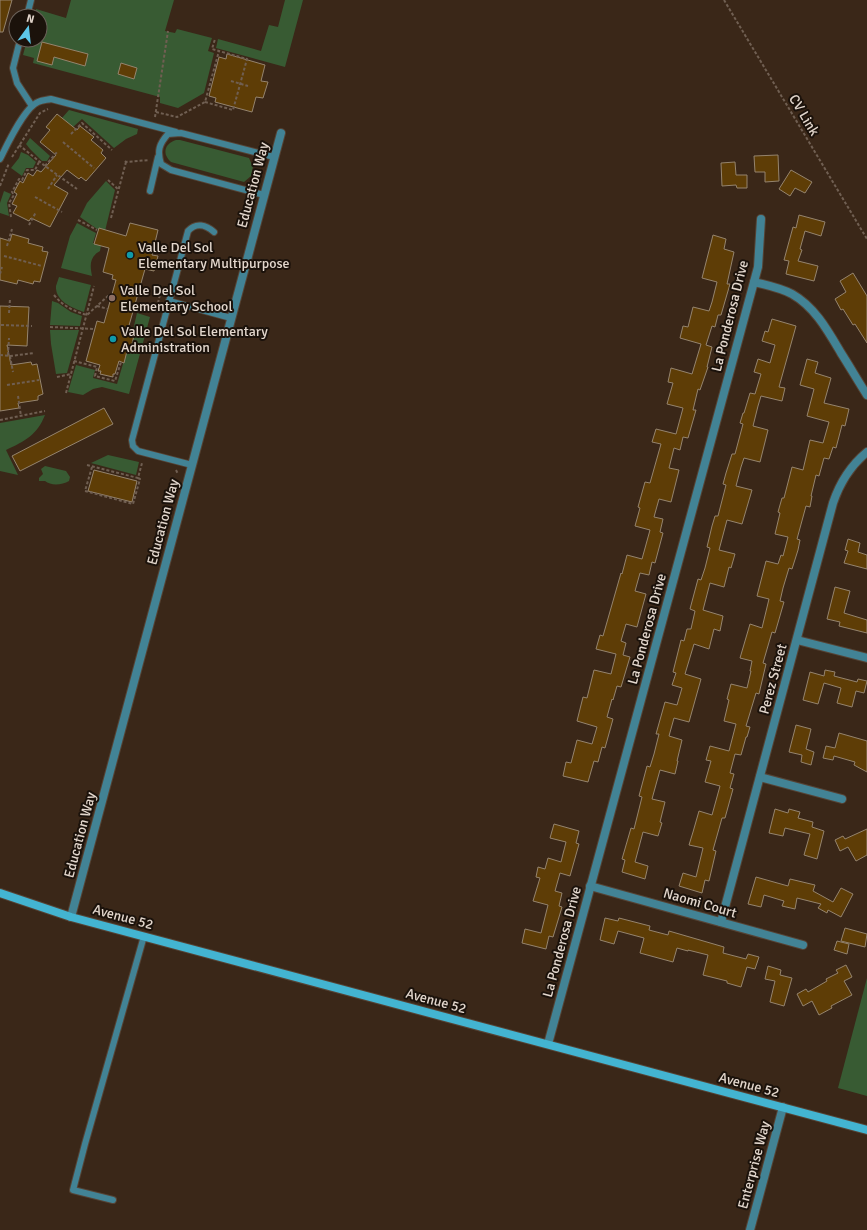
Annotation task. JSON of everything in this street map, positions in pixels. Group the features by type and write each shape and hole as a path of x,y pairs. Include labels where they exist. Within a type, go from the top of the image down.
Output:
{"main road":[{"name":"Avenue 52","path":"0,893 71,917 867,1130"}],"street":[{"name":"Education Way","path":"71,917 281,133"},
{"name":"La Ponderosa Drive","path":"548,1044 758,267 761,219"},
{"path":"754,282 774,287 791,294 806,304 827,329 867,395"},
{"name":"Perez Street","path":"721,922 833,504 839,486 849,470 860,457 867,452"},
{"path":"797,640 867,658"},
{"path":"760,777 842,799"},
{"name":"Naomi Court","path":"590,886 803,945"},
{"name":"Enterprise Way","path":"750,1230 783,1107"}],"lane":[{"path":"18,48 13,68 17,83 32,106"},
{"path":"0,159 28,110 38,102 50,99 274,157"},
{"path":"150,191 160,146 163,140 168,134 181,133"},
{"path":"159,156 161,164 171,170 264,195"},
{"path":"192,465 138,451 133,446 132,440 188,231 192,226 198,225 209,228 214,232"},
{"path":"169,301 231,318"},
{"path":"112,1200 73,1190 144,936"}],"path":[{"name":"CV Link","path":"724,0 867,239"},
{"path":"153,126 168,31"},
{"path":"156,112 177,117 205,102 233,110 247,59 212,49 215,39"},
{"path":"205,102 219,51"},
{"path":"231,81 248,86"},
{"path":"0,186 9,162 40,113 48,109 55,109"},
{"path":"71,134 82,123 112,150"},
{"path":"63,142 94,168"},
{"path":"19,145 44,166 77,189"},
{"path":"44,166 58,151"},
{"path":"111,218 126,161 149,160"},
{"path":"11,217 9,203 14,195 12,192 19,179 22,180 27,170 35,170 39,162"},
{"path":"48,189 56,175"},
{"path":"108,180 119,190"},
{"path":"35,197 62,212"},
{"path":"247,201 251,202"},
{"path":"29,225 36,212"},
{"path":"78,220 96,230"},
{"path":"7,246 12,229"},
{"path":"4,256 42,266"},
{"path":"0,274 2,267"},
{"path":"66,393 94,286"},
{"path":"158,303 161,290"},
{"path":"54,295 76,312 86,315"},
{"path":"86,315 109,295"},
{"path":"9,313 10,299"},
{"path":"96,306 108,309"},
{"path":"1,325 32,326"},
{"path":"50,327 95,328"},
{"path":"9,338 9,356 13,372"},
{"path":"0,355 9,356 34,353"},
{"path":"74,361 97,367 95,376 115,381 120,362"},
{"path":"57,377 71,374"},
{"path":"7,385 39,380"},
{"path":"18,396 21,416"},
{"path":"0,420 45,411"},
{"path":"92,466 85,492 133,504 140,479 138,478 142,463"},
{"path":"87,465 138,478"}],"green space":[{"path":"71,0 174,0 165,31 175,33 177,29 212,38 208,51 214,53 204,93 178,108 160,103 160,97 33,63 34,58 23,55 25,48 48,48 48,13 66,18"},
{"path":"285,0 303,0 285,67 216,48 218,39 261,51 269,25 278,27"},
{"path":"69,110 138,129 137,134 126,139 114,148 82,119 73,127 62,118"},
{"path":"30,138 50,156 47,161 42,161 26,144"},
{"path":"176,140 249,158 253,167 251,176 244,182 171,162 165,153 169,144"},
{"path":"21,152 28,155 36,162 33,168 26,168 22,176 11,168 19,158"},
{"path":"106,181 115,190 105,231 97,229 80,217 87,203"},
{"path":"4,191 11,194 7,203 9,216 0,213 0,203"},
{"path":"77,223 96,233 93,243 101,245 100,251 96,253 91,262 92,276 61,268 70,236"},
{"path":"59,277 91,285 84,312 65,303 58,296 56,286"},
{"path":"52,301 58,303 71,312 82,316 80,326 50,325"},
{"path":"137,313 150,317 129,394 102,387 93,389 83,395 68,392 76,365 95,370 93,378 117,384 128,347 131,347"},
{"path":"50,330 79,330 67,373 56,374"},
{"path":"45,415 38,428 30,437 6,450 18,475 0,471 0,423"},
{"path":"108,455 139,462 136,475 91,463"},
{"path":"45,466 66,471 70,477 69,481 50,484 45,481 39,481 39,478 43,474 41,469"},
{"path":"867,978 867,1096 838,1088"}],"building":[{"path":"0,0 12,0 10,8 8,8 8,14 3,32 0,32"},
{"path":"48,44 88,54 85,66 54,57 52,65 37,61 40,48 48,48"},
{"path":"227,54 265,65 261,81 268,82 263,98 256,97 252,112 215,102 216,98 209,96 219,57 226,59"},
{"path":"121,63 137,68 134,79 118,74"},
{"path":"57,114 77,130 80,126 94,137 91,140 103,150 101,153 106,158 86,181 81,177 79,179 67,170 54,185 68,193 50,227 31,218 29,221 13,213 17,206 12,204 17,194 14,192 20,181 23,183 28,173 33,176 37,170 41,172 56,155 40,142 50,130 46,127"},
{"path":"778,155 779,181 765,182 765,172 755,172 754,156"},
{"path":"735,162 736,175 747,175 747,188 737,188 736,185 722,186 721,163"},
{"path":"791,170 812,182 805,193 795,188 790,196 779,189"},
{"path":"799,215 825,222 821,236 805,231 800,249 802,250 798,261 818,266 814,281 786,274 789,261 784,260 793,227 796,228"},
{"path":"130,223 158,230 152,255 158,256 154,271 145,269 128,329 135,331 131,348 128,347 124,363 119,361 113,377 100,374 101,371 98,371 100,365 86,361 97,321 104,323 116,280 112,279 113,275 103,272 109,248 94,244 99,228 126,236"},
{"path":"12,234 29,239 28,243 43,247 42,251 48,252 40,282 34,281 33,284 18,280 17,284 0,280 0,238 10,241"},
{"path":"713,235 726,239 724,249 734,252 727,284 730,284 721,315 718,315 715,327 712,326 706,345 712,347 708,367 700,390 698,389 693,410 696,410 688,438 683,437 680,450 674,448 669,468 679,470 671,502 659,499 654,517 663,519 660,532 663,533 655,563 652,562 649,575 640,573 635,591 646,594 637,627 626,624 621,641 626,643 623,655 630,657 621,687 617,686 607,717 613,719 605,748 602,747 598,762 594,761 588,782 563,776 566,762 571,763 577,740 592,744 597,727 577,721 583,697 587,698 594,670 611,674 616,654 596,649 600,635 603,636 627,555 642,559 650,530 635,526 640,508 638,507 645,482 650,483 661,444 652,442 656,429 676,434 683,408 667,404 673,383 668,382 671,368 692,374 701,344 680,338 683,326 688,327 693,307 709,311 712,302 717,282 702,278"},
{"path":"853,273 867,296 867,343 855,324 853,325 843,309 841,310 835,299 846,292 840,281"},
{"path":"0,306 29,307 27,346 7,345 11,365 31,362 32,365 37,364 43,394 38,396 38,400 18,403 19,408 0,411"},
{"path":"772,319 796,326 779,387 785,388 782,401 761,396 758,406 753,426 768,430 760,462 744,458 736,486 752,490 742,524 727,520 719,550 735,554 731,568 729,567 724,587 710,583 703,610 723,616 720,631 714,629 709,649 694,644 685,674 701,679 689,722 674,718 669,736 682,740 675,774 660,770 652,799 665,802 660,822 662,823 658,836 643,832 635,862 648,866 645,879 622,872 625,860 622,859 631,828 634,829 642,797 639,796 647,766 650,767 654,754 659,734 656,734 665,702 677,705 682,688 672,685 676,673 673,672 681,640 684,641 687,629 691,629 695,611 690,609 698,579 701,580 705,568 710,548 707,547 712,526 715,516 718,516 726,485 723,484 732,454 735,454 743,424 740,423 750,393 755,394 761,374 754,372 758,359 770,363 775,345 762,341 765,331 768,332"},
{"path":"807,359 818,362 815,373 831,378 824,403 849,409 845,426 842,425 836,448 833,447 829,459 824,458 819,476 816,475 810,507 806,506 797,539 800,540 798,550 792,569 789,568 780,601 784,602 775,633 772,632 763,663 766,664 759,694 756,693 746,726 750,727 741,755 735,754 730,773 734,774 730,788 733,789 725,818 722,818 713,850 716,851 709,881 705,880 702,893 679,886 683,873 696,877 703,848 689,845 699,811 712,815 720,786 705,782 711,761 706,760 710,746 729,751 736,724 724,721 729,700 727,699 731,684 747,688 752,661 740,658 750,624 762,628 769,599 757,596 766,561 778,564 781,555 783,556 788,537 775,534 780,513 778,512 782,498 784,498 792,467 803,470 810,440 823,443 829,422 807,416 814,389 800,385"},
{"path":"104,408 113,424 20,471 12,456"},
{"path":"94,470 137,481 132,502 88,491"},
{"path":"848,539 860,543 858,552 867,555 867,569 844,563 848,551 845,550"},
{"path":"835,587 850,591 844,613 867,620 867,633 839,626 840,622 827,619"},
{"path":"825,670 835,672 834,676 857,682 858,679 867,681 864,693 856,691 852,707 837,703 841,688 824,683 818,704 803,700 810,672 824,676"},
{"path":"796,725 811,729 806,749 814,752 811,765 801,762 802,755 789,752"},
{"path":"839,733 867,741 867,772 854,765 855,762 834,756 833,760 823,758 826,746 835,748"},
{"path":"775,809 788,813 789,809 800,812 798,818 813,822 812,827 824,831 817,859 804,855 810,834 785,828 783,836 769,833"},
{"path":"554,824 579,831 576,843 579,844 570,876 560,873 555,891 562,893 559,906 562,907 553,937 549,936 546,949 522,943 525,929 541,933 548,905 533,901 540,878 536,877 538,867 545,869 548,858 561,862 566,842 550,838"},
{"path":"867,829 867,855 856,861 848,847 840,851 835,840 843,836 845,839"},
{"path":"756,877 788,886 790,879 815,885 813,891 833,902 841,888 853,894 841,917 828,910 827,913 818,908 821,904 797,898 795,909 782,906 784,901 764,895 761,907 748,904"},
{"path":"605,918 618,921 619,918 650,926 649,930 668,935 669,931 724,947 723,953 746,959 748,954 759,957 755,969 747,967 741,987 727,983 727,981 703,975 708,955 677,948 673,962 640,953 644,938 618,931 614,944 600,940"},
{"path":"845,928 867,934 865,947 841,941"},
{"path":"837,941 849,944 847,954 834,950"},
{"path":"846,965 852,977 844,981 852,995 831,1006 832,1008 819,1015 812,1001 803,1006 797,994 806,989 808,992 827,981 826,979 838,973 836,970"},
{"path":"768,966 781,970 780,975 792,978 784,1006 770,1002 775,981 765,979"}],"place":[{"name":"Valle Del Sol Elementary Multipurpose","path":"130,255"},
{"name":"Valle Del Sol Elementary School","path":"112,298"},
{"name":"Valle Del Sol Elementary Administration","path":"113,339"}]}
